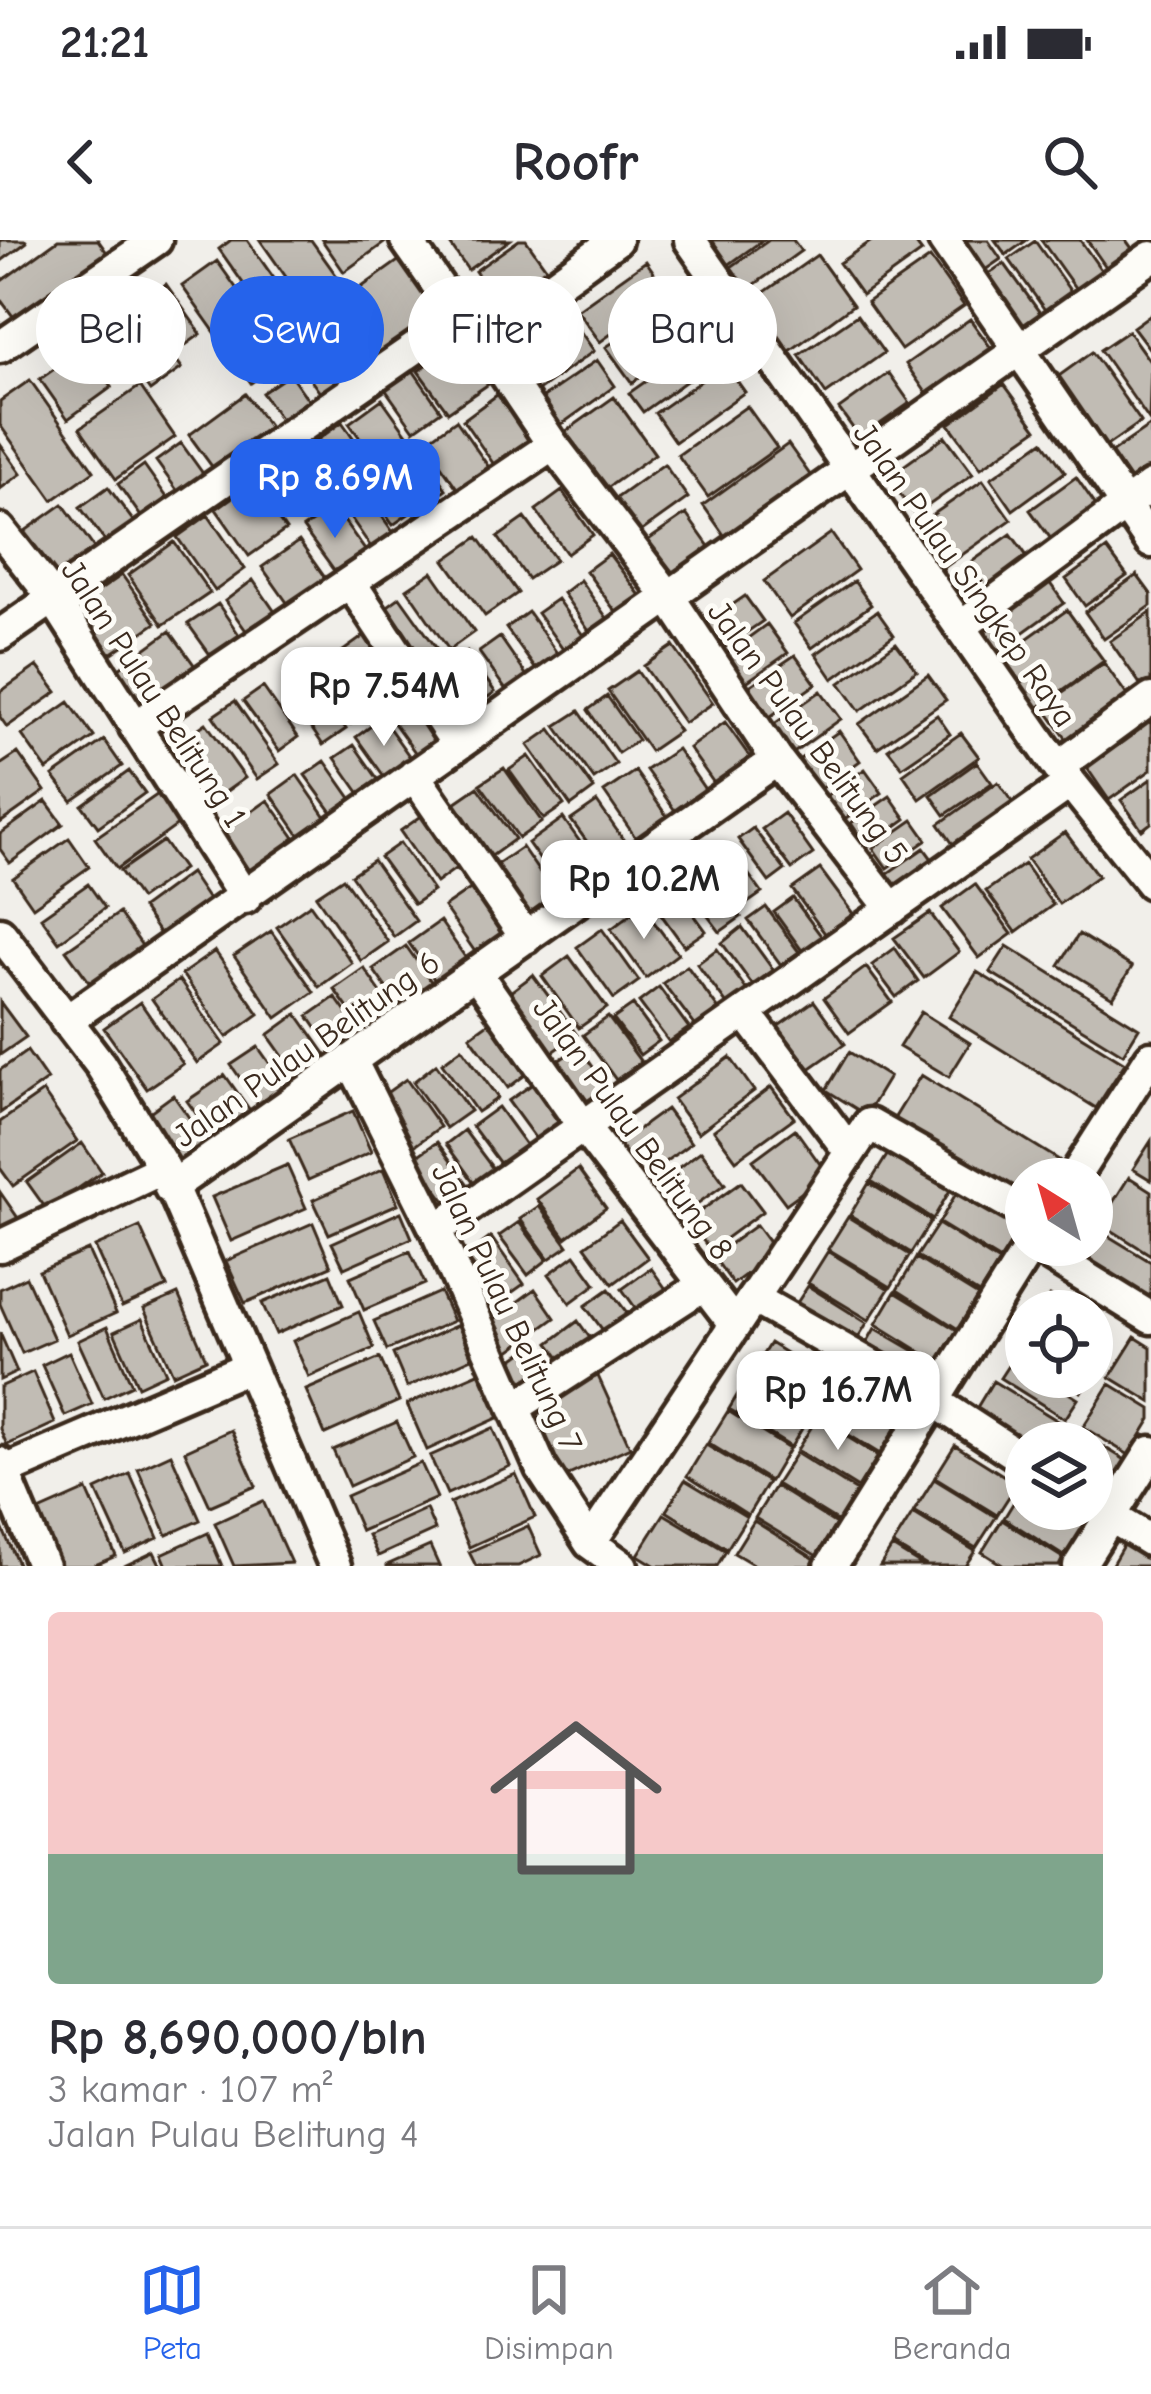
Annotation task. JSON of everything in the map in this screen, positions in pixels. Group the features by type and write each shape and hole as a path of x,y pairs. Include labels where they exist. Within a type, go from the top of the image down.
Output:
{"street":[{"path":"0,347 156,240"},
{"name":"Jalan Pulau Belitung 5","path":"406,240 432,276"},
{"path":"556,276 616,240"},
{"name":"Jalan Pulau Singkep Raya","path":"691,240 1064,775 1151,883"},
{"path":"944,240 1151,542"},
{"path":"67,1021 1151,256"},
{"path":"0,635 52,596 408,367"},
{"name":"Jalan Pulau Belitung 5","path":"510,384 669,597 777,760 892,909"},
{"path":"135,727 553,445"},
{"path":"962,626 1151,486"},
{"name":"Jalan Pulau Belitung 1","path":"0,530 52,596 245,898"},
{"path":"350,582 457,745"},
{"path":"436,1230 892,909 1064,775 1151,699"},
{"name":"Jalan Pulau Belitung 6","path":"0,1246 167,1178 351,1060 777,760"},
{"path":"413,775 526,938"},
{"path":"0,933 130,1108 167,1178 325,1563"},
{"name":"Jalan Pulau Belitung 8","path":"476,973 584,1129 735,1325"},
{"path":"745,1012 850,1152"},
{"path":"1086,1158 1151,1057"},
{"name":"Jalan Pulau Belitung 7","path":"351,1060 436,1230 541,1468 590,1543 622,1566"},
{"path":"590,1543 869,1124 1005,1201"},
{"path":"831,1566 1019,1266"},
{"path":"1066,1266 1151,1318"},
{"path":"514,1408 704,1285"},
{"path":"753,1298 934,1401 1005,1447"},
{"path":"43,1566 1,1469 248,1367"},
{"path":"1113,1497 1151,1452"},
{"path":"1113,1518 1151,1541"},
{"path":"1079,1566 1093,1530"}],"building":[{"path":"0,240 26,240 27,242 0,262"},
{"path":"58,240 98,240 112,260 90,276 36,276 36,316 21,327 0,299 0,282"},
{"path":"231,240 247,240 272,276 238,276 219,249"},
{"path":"260,240 311,240 337,276 285,276"},
{"path":"322,240 387,240 387,241 344,272"},
{"path":"447,240 510,240 468,270"},
{"path":"519,240 526,240 546,268 535,276 478,276 475,271"},
{"path":"709,240 763,240 727,266"},
{"path":"769,240 793,240 801,251 766,276 737,276 731,267"},
{"path":"873,240 913,240 922,252 862,295 839,263"},
{"path":"949,240 988,240 1001,259 975,277"},
{"path":"995,240 1027,240 1006,255"},
{"path":"1041,240 1080,240 1108,280 1083,299"},
{"path":"1087,240 1126,240 1139,258 1113,277"},
{"path":"1035,241 1078,302 1052,320 1009,259"},
{"path":"817,255 853,305 786,354 777,342 777,283"},
{"path":"930,258 964,306 901,350 867,302"},
{"path":"401,259 413,276 408,276 408,332 384,350 384,276 377,276"},
{"path":"217,261 228,276 210,276 210,325 186,292 186,283"},
{"path":"646,261 656,276 625,276"},
{"path":"1004,263 1048,324 1022,342 978,281"},
{"path":"608,288 608,336 600,342 584,320 584,305"},
{"path":"186,313 201,334 186,345"},
{"path":"1151,314 1151,351 1133,327"},
{"path":"857,315 884,353 826,394 799,355"},
{"path":"970,319 996,355 932,401 906,364"},
{"path":"1128,331 1151,363 1149,420 1100,350"},
{"path":"584,337 594,351 584,358"},
{"path":"1092,352 1141,422 1098,452 1049,383"},
{"path":"597,360 608,384 615,386 555,429 536,402 562,384 584,384 584,369"},
{"path":"408,367 408,384 422,384 441,411 414,430 383,386"},
{"path":"889,373 910,403 860,438 839,409"},
{"path":"30,380 94,471 53,500 0,425 0,401"},
{"path":"44,384 110,384 112,387 68,419"},
{"path":"275,384 297,384 314,408 287,428 262,393"},
{"path":"314,384 341,384 323,397"},
{"path":"428,384 489,384 448,412"},
{"path":"527,384 548,384 534,394"},
{"path":"642,384 682,384 643,412 629,393"},
{"path":"696,384 739,384 745,392 675,442 655,413"},
{"path":"1004,384 1037,429 981,468 949,424"},
{"path":"140,386 175,437 116,479 80,428"},
{"path":"501,392 533,439 495,466 463,420"},
{"path":"245,394 270,428 213,468 189,435"},
{"path":"614,397 655,454 596,496 555,439"},
{"path":"382,399 409,437 376,460 349,423"},
{"path":"747,406 777,448 708,497 678,455"},
{"path":"456,420 490,469 459,491 425,442"},
{"path":"342,422 372,464 346,483 316,441"},
{"path":"1151,425 1151,479 1127,496 1102,459"},
{"path":"945,436 973,474 915,515 888,477"},
{"path":"1043,441 1065,472 1013,510 991,478"},
{"path":"181,443 209,482 184,500 156,461"},
{"path":"0,444 21,474 0,489"},
{"path":"788,444 815,482 729,542 703,505"},
{"path":"303,449 334,492 292,521 262,478"},
{"path":"420,451 446,489 425,504 398,466"},
{"path":"664,464 688,498 628,541 604,507"},
{"path":"144,465 173,506 147,525 118,484"},
{"path":"395,471 420,506 393,525 368,490"},
{"path":"1076,477 1101,513 1056,546 1030,510"},
{"path":"983,480 1011,520 941,570 912,529"},
{"path":"252,483 286,530 249,556 216,509"},
{"path":"108,487 137,526 109,547 80,507"},
{"path":"562,491 593,535 567,554 536,510"},
{"path":"366,493 395,535 373,550 344,508"},
{"path":"63,504 99,555 54,587 18,536"},
{"path":"334,507 367,553 337,575 303,528"},
{"path":"686,514 715,555 670,586 641,545"},
{"path":"208,515 245,569 215,591 177,537"},
{"path":"525,518 556,560 528,579 498,537"},
{"path":"831,533 857,570 790,618 764,581"},
{"path":"1011,534 1032,563 966,610 946,580"},
{"path":"478,537 518,593 485,616 445,560"},
{"path":"299,541 330,585 293,611 262,567"},
{"path":"174,542 210,593 163,625 128,575"},
{"path":"1107,549 1127,576 1085,606 1066,579"},
{"path":"609,554 642,598 618,615 586,571"},
{"path":"432,572 474,632 449,650 407,589"},
{"path":"122,575 156,623 111,654 77,606"},
{"path":"1044,575 1064,603 996,652 976,623"},
{"path":"1137,575 1151,594 1151,606 1104,639 1085,612"},
{"path":"253,580 275,612 247,632 225,601"},
{"path":"580,580 609,621 591,634 563,593"},
{"path":"854,581 871,605 812,648 794,623"},
{"path":"745,596 763,621 724,648 706,623"},
{"path":"400,597 437,649 410,668 374,616"},
{"path":"557,599 587,641 567,655 537,613"},
{"path":"218,604 240,636 211,656 188,624"},
{"path":"1067,610 1104,661 1036,709 1000,658"},
{"path":"877,611 894,635 833,679 816,654"},
{"path":"528,612 564,663 542,678 506,628"},
{"path":"1151,612 1151,687 1145,691 1110,641"},
{"path":"767,624 788,653 735,690 715,662"},
{"path":"170,631 202,676 143,717 112,673"},
{"path":"368,633 405,684 379,703 343,651"},
{"path":"500,637 531,682 511,697 479,652"},
{"path":"896,643 917,671 860,711 840,683"},
{"path":"673,646 713,703 684,723 644,666"},
{"path":"467,652 495,692 477,705 448,666"},
{"path":"795,655 816,684 764,721 742,691"},
{"path":"339,658 373,708 351,724 316,675"},
{"path":"439,663 472,709 453,723 419,676"},
{"path":"1104,663 1129,698 1068,741 1043,706"},
{"path":"37,666 57,692 7,727 0,717 0,692"},
{"path":"306,671 346,729 323,745 283,687"},
{"path":"637,671 679,731 650,751 608,691"},
{"path":"928,675 946,700 877,748 859,724"},
{"path":"263,687 298,737 279,751 243,701"},
{"path":"821,691 841,719 784,760 764,731"},
{"path":"607,696 638,740 618,753 588,710"},
{"path":"413,699 446,746 422,762 389,716"},
{"path":"235,701 279,764 257,779 213,716"},
{"path":"69,702 94,737 47,770 22,735"},
{"path":"579,711 616,764 594,779 556,726"},
{"path":"937,715 950,734 902,767 888,749"},
{"path":"382,718 412,760 386,779 356,737"},
{"path":"1151,719 1151,770 1109,800 1085,765"},
{"path":"725,722 752,760 716,786 689,748"},
{"path":"206,723 245,778 217,798 179,742"},
{"path":"551,729 594,789 571,806 528,745"},
{"path":"839,731 860,761 814,794 793,764"},
{"path":"961,733 979,757 920,799 903,774"},
{"path":"104,740 122,766 72,801 53,776"},
{"path":"354,745 380,782 361,795 335,758"},
{"path":"677,749 706,791 676,812 646,770"},
{"path":"18,753 45,791 0,823 0,765"},
{"path":"529,756 564,805 544,819 509,770"},
{"path":"325,761 353,801 334,815 305,775"},
{"path":"977,762 992,783 945,815 931,795"},
{"path":"504,768 542,822 519,838 480,784"},
{"path":"865,769 882,793 839,823 822,799"},
{"path":"129,771 145,793 98,827 82,805"},
{"path":"635,771 673,825 642,847 604,792"},
{"path":"297,775 333,827 307,846 271,794"},
{"path":"1151,779 1151,823 1142,830 1121,800"},
{"path":"998,782 1019,812 960,854 939,824"},
{"path":"478,787 515,839 489,858 452,805"},
{"path":"161,792 182,822 117,869 95,838"},
{"path":"890,796 906,819 867,847 851,823"},
{"path":"268,800 303,849 257,882 222,833"},
{"path":"46,801 63,824 10,863 0,849 0,834"},
{"path":"597,802 634,855 609,872 571,820"},
{"path":"430,810 466,861 436,883 400,831"},
{"path":"784,813 813,854 792,869 762,829"},
{"path":"563,818 602,873 567,898 528,843"},
{"path":"913,820 927,840 887,868 873,848"},
{"path":"753,828 785,870 769,882 738,839"},
{"path":"1065,832 1098,876 1059,904 1027,859"},
{"path":"69,838 89,867 33,907 13,878"},
{"path":"163,841 183,869 140,899 120,871"},
{"path":"400,843 433,891 414,904 380,857"},
{"path":"522,847 557,898 526,920 490,869"},
{"path":"729,847 762,893 742,907 709,861"},
{"path":"924,848 938,867 900,894 885,875"},
{"path":"373,860 416,921 394,937 351,875"},
{"path":"1024,864 1053,905 1016,932 986,891"},
{"path":"705,867 741,917 720,932 683,883"},
{"path":"820,869 857,919 829,939 792,889"},
{"path":"190,873 217,913 169,947 142,908"},
{"path":"343,878 388,942 361,961 316,896"},
{"path":"482,881 518,932 480,959 444,907"},
{"path":"88,884 105,908 59,942 41,917"},
{"path":"975,884 1012,934 979,958 942,908"},
{"path":"673,886 706,931 684,946 652,902"},
{"path":"793,898 822,937 803,952 774,912"},
{"path":"310,904 352,963 319,987 277,927"},
{"path":"642,906 678,954 646,978 611,929"},
{"path":"766,907 799,952 781,965 748,920"},
{"path":"119,913 145,950 93,987 66,950"},
{"path":"930,913 959,952 924,978 894,938"},
{"path":"440,921 472,967 441,989 409,943"},
{"path":"742,927 777,975 756,990 722,943"},
{"path":"602,929 639,981 614,999 577,947"},
{"path":"271,931 314,992 277,1018 234,956"},
{"path":"1079,934 1132,967 1113,998 1059,965"},
{"path":"406,946 437,990 404,1013 373,969"},
{"path":"1007,946 1139,1028 1123,1054 990,972"},
{"path":"895,948 918,981 896,997 872,965"},
{"path":"717,949 749,993 729,1007 697,964"},
{"path":"215,951 259,1014 227,1037 182,974"},
{"path":"569,956 607,1008 579,1028 542,976"},
{"path":"687,966 720,1011 697,1028 663,983"},
{"path":"866,967 892,1002 849,1033 824,998"},
{"path":"364,968 402,1023 373,1043 334,989"},
{"path":"977,972 1125,1063 1096,1108 949,1017"},
{"path":"533,975 577,1035 549,1055 506,995"},
{"path":"179,980 224,1044 197,1063 152,999"},
{"path":"659,987 689,1028 669,1042 639,1002"},
{"path":"335,997 369,1045 342,1065 308,1016"},
{"path":"814,1001 845,1044 798,1077 767,1034"},
{"path":"0,1002 26,1037 0,1055"},
{"path":"140,1002 183,1064 147,1089 104,1028"},
{"path":"633,1005 659,1041 640,1055 613,1019"},
{"path":"921,1012 970,1043 949,1077 899,1047"},
{"path":"297,1014 333,1065 304,1086 268,1035"},
{"path":"608,1017 641,1062 616,1080 583,1035"},
{"path":"495,1018 533,1069 508,1088 470,1036"},
{"path":"258,1047 292,1095 265,1114 231,1065"},
{"path":"579,1047 607,1087 587,1101 558,1061"},
{"path":"462,1048 498,1098 477,1112 442,1063"},
{"path":"27,1051 47,1080 0,1113 0,1070"},
{"path":"849,1052 889,1077 866,1115 826,1090"},
{"path":"730,1057 754,1091 698,1133 673,1099"},
{"path":"436,1064 470,1111 446,1128 413,1082"},
{"path":"225,1075 252,1113 214,1139 187,1101"},
{"path":"921,1075 1056,1158 1005,1158 1005,1192 892,1122"},
{"path":"406,1079 440,1127 413,1147 378,1099"},
{"path":"537,1081 572,1128 543,1149 508,1101"},
{"path":"771,1087 794,1118 736,1160 714,1130"},
{"path":"43,1092 77,1141 13,1186 0,1168 0,1122"},
{"path":"173,1095 212,1150 185,1169 147,1114"},
{"path":"498,1107 533,1155 507,1173 472,1126"},
{"path":"666,1109 691,1143 643,1178 618,1144"},
{"path":"353,1111 371,1152 308,1180 289,1139"},
{"path":"795,1129 827,1174 786,1204 753,1160"},
{"path":"464,1130 494,1170 475,1184 446,1144"},
{"path":"1151,1141 1151,1180 1133,1169"},
{"path":"437,1142 477,1197 455,1214 414,1158"},
{"path":"82,1143 102,1172 47,1210 27,1182"},
{"path":"891,1149 952,1187 933,1219 871,1181"},
{"path":"701,1151 725,1184 683,1214 660,1181"},
{"path":"287,1165 306,1208 231,1241 212,1197"},
{"path":"383,1169 398,1204 329,1234 313,1200"},
{"path":"578,1169 606,1208 566,1238 537,1199"},
{"path":"1129,1177 1151,1191 1151,1255 1113,1231 1113,1202"},
{"path":"741,1182 763,1211 710,1250 688,1220"},
{"path":"869,1183 931,1221 911,1253 850,1215"},
{"path":"958,1190 1005,1220 1005,1252 1000,1260 939,1223"},
{"path":"0,1192 20,1221 0,1235"},
{"path":"539,1206 568,1246 549,1259 520,1219"},
{"path":"401,1212 412,1238 344,1268 332,1243"},
{"path":"848,1217 910,1255 891,1287 828,1249"},
{"path":"620,1220 648,1258 613,1284 585,1246"},
{"path":"519,1222 547,1260 528,1275 499,1236"},
{"path":"313,1223 331,1266 245,1303 226,1261"},
{"path":"938,1224 999,1262 979,1294 917,1256"},
{"path":"756,1225 776,1252 733,1284 713,1256"},
{"path":"140,1227 167,1287 122,1307 95,1247"},
{"path":"491,1237 524,1284 500,1301 466,1256"},
{"path":"1113,1239 1151,1262 1151,1293 1143,1307 1077,1266 1113,1266"},
{"path":"88,1250 116,1313 67,1335 39,1271"},
{"path":"410,1251 425,1284 364,1310 350,1277"},
{"path":"828,1251 889,1289 869,1320 808,1283"},
{"path":"575,1255 596,1284 570,1303 549,1274"},
{"path":"916,1258 978,1296 958,1329 897,1290"},
{"path":"651,1268 671,1296 642,1317 622,1289"},
{"path":"330,1274 343,1305 276,1334 262,1303"},
{"path":"26,1277 54,1339 22,1353 0,1304 0,1289"},
{"path":"808,1286 867,1323 851,1349 791,1312"},
{"path":"535,1289 555,1318 501,1357 481,1329"},
{"path":"609,1289 634,1322 610,1340 585,1306"},
{"path":"440,1292 453,1321 387,1350 374,1321"},
{"path":"895,1292 957,1330 937,1362 876,1324"},
{"path":"178,1294 206,1359 173,1374 144,1309"},
{"path":"359,1312 374,1348 309,1377 293,1341"},
{"path":"142,1319 166,1373 138,1386 114,1332"},
{"path":"578,1321 597,1348 568,1369 549,1343"},
{"path":"458,1325 472,1358 407,1387 393,1354"},
{"path":"107,1327 132,1385 104,1398 78,1341"},
{"path":"875,1328 935,1363 921,1388 861,1353"},
{"path":"0,1333 17,1372 0,1380"},
{"path":"1135,1337 1151,1347 1151,1402 1113,1379"},
{"path":"538,1341 561,1372 527,1396 505,1365"},
{"path":"770,1343 831,1381 811,1413 750,1375"},
{"path":"69,1352 92,1404 65,1416 42,1365"},
{"path":"380,1358 399,1401 325,1434 306,1390"},
{"path":"483,1371 502,1416 427,1450 407,1404"},
{"path":"33,1372 55,1423 7,1445 0,1429 0,1387"},
{"path":"598,1376 630,1447 562,1478 529,1407"},
{"path":"748,1377 810,1415 791,1447 729,1409"},
{"path":"993,1381 1005,1388 1005,1398 1021,1398 1060,1422 1005,1422 1005,1427 976,1409"},
{"path":"838,1384 899,1422 880,1454 818,1416"},
{"path":"1113,1386 1151,1409 1151,1419 1129,1455 1113,1445 1113,1422 1086,1422 1101,1398 1113,1398"},
{"path":"1032,1398 1078,1399 1065,1419"},
{"path":"728,1411 789,1449 770,1481 708,1443"},
{"path":"817,1418 878,1456 858,1488 797,1450"},
{"path":"397,1422 413,1457 349,1486 333,1450"},
{"path":"493,1428 510,1466 447,1494 430,1456"},
{"path":"231,1430 256,1486 210,1506 185,1451"},
{"path":"706,1445 768,1482 748,1515 687,1476"},
{"path":"955,1445 1005,1476 1005,1503 997,1515 935,1477"},
{"path":"1113,1452 1127,1461 1113,1483"},
{"path":"796,1453 857,1491 838,1522 776,1484"},
{"path":"171,1454 200,1520 167,1535 138,1469"},
{"path":"421,1463 437,1498 361,1531 346,1496"},
{"path":"130,1474 158,1538 125,1553 96,1490"},
{"path":"516,1474 535,1517 469,1547 450,1503"},
{"path":"934,1479 996,1517 976,1548 914,1511"},
{"path":"685,1480 747,1517 727,1549 666,1511"},
{"path":"775,1486 836,1524 817,1556 755,1518"},
{"path":"87,1490 116,1556 93,1566 59,1566 35,1513"},
{"path":"263,1501 291,1563 234,1566 215,1523"},
{"path":"426,1509 435,1530 378,1556 368,1535"},
{"path":"913,1513 975,1551 965,1566 927,1566 893,1545"},
{"path":"664,1514 726,1551 717,1566 656,1566 638,1555"},
{"path":"1002,1520 1005,1530 1018,1530 1063,1558 1059,1566 1004,1566 982,1552"},
{"path":"754,1521 815,1559 811,1566 756,1566 734,1553"},
{"path":"0,1523 19,1566 0,1566"},
{"path":"528,1526 541,1555 518,1566 476,1566 469,1552"},
{"path":"1023,1530 1082,1530 1065,1557"},
{"path":"208,1533 222,1566 167,1566 162,1554"},
{"path":"1126,1540 1151,1556 1151,1566 1111,1566"},
{"path":"430,1546 439,1566 387,1566 387,1565"},
{"path":"892,1547 923,1566 880,1566"},
{"path":"154,1552 161,1566 124,1566"}]}
